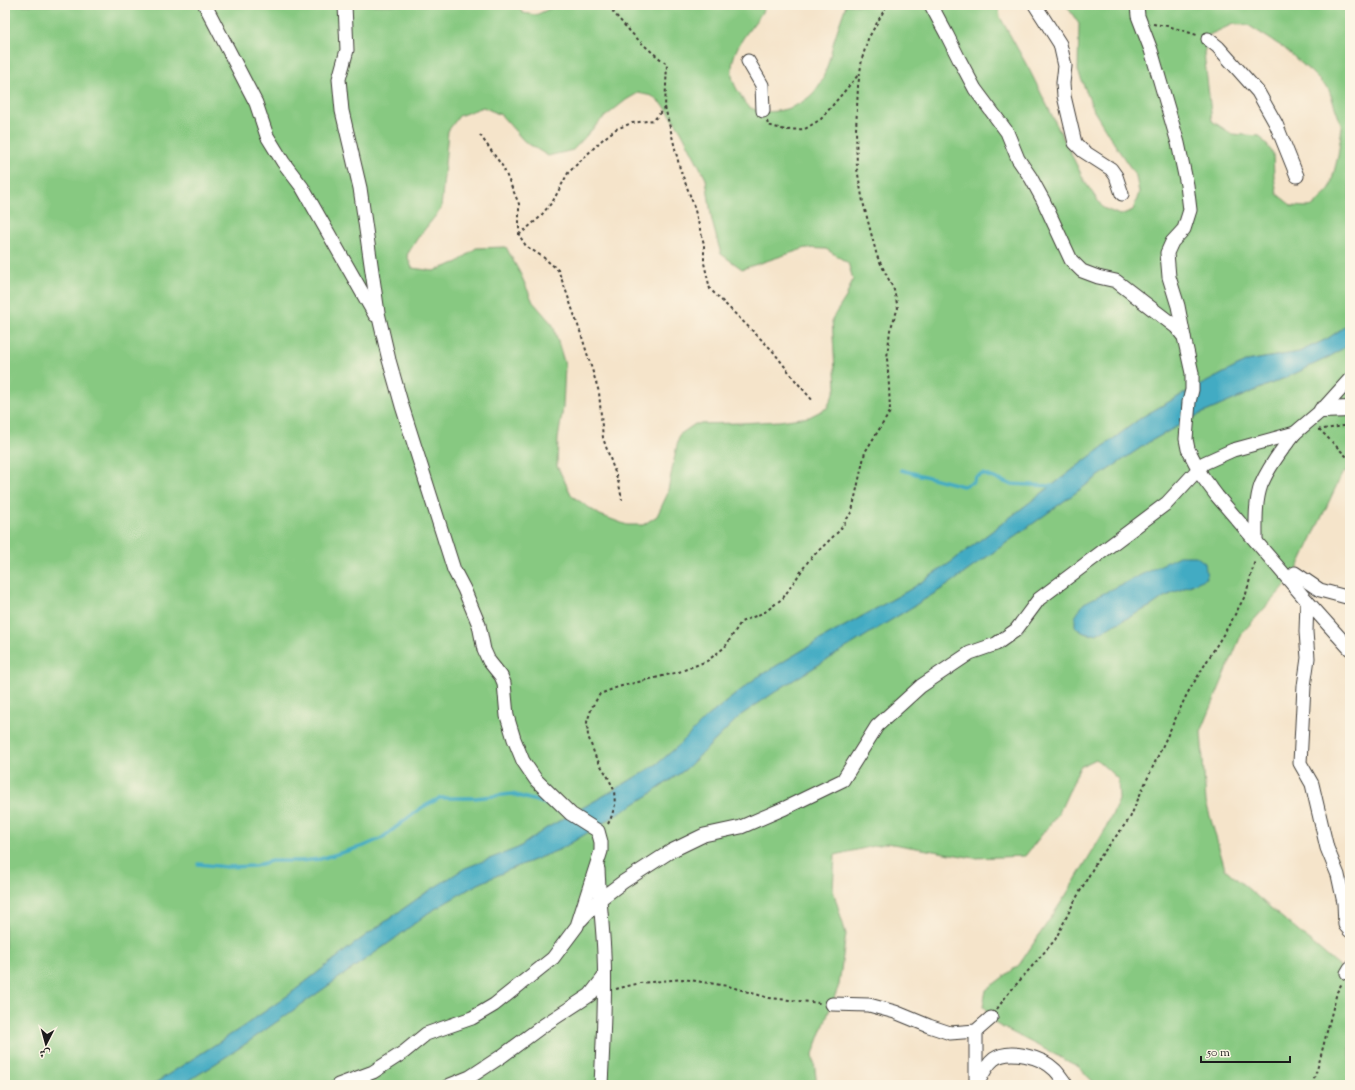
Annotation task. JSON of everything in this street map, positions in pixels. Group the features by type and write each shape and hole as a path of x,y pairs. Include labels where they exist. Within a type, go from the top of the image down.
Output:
{"main road":[{"path":"1322,410 1350,409"}],"street":[{"path":"205,5 256,103 267,136 283,162 302,187 361,288 381,327"},
{"path":"345,5 347,50 339,79 342,111 360,188 381,327 402,406 454,570 464,589 479,625 484,650 489,661 501,676 504,683 507,716 523,761 536,780 571,814 598,831 601,842 597,863 577,926"},
{"path":"931,5 975,89 1007,132 1018,159 1031,178 1043,200 1071,260 1082,271 1116,282 1176,327 1184,337"},
{"path":"1035,5 1060,44 1065,66 1063,83 1064,96 1075,143 1083,151 1111,169 1116,176 1122,194"},
{"path":"1137,5 1140,22 1151,50 1178,142 1188,185 1190,210 1184,229 1172,242 1167,253 1169,277 1178,306 1192,373 1192,390 1186,439 1188,449 1198,469 1217,496 1350,649"},
{"path":"1208,39 1218,47 1258,92 1276,124 1298,176"},
{"path":"748,61 762,85 763,111"},
{"path":"1256,540 1256,513 1261,486 1269,468 1295,433 1322,410 1350,379"},
{"path":"338,1085 373,1072 404,1052 426,1034 472,1018 494,1005 553,958 590,909 599,900 623,882 671,851 704,835 741,827 843,780 877,726 921,686 970,653 996,644 1016,630 1039,599 1167,503 1204,463 1233,450 1295,433"},
{"path":"1295,573 1320,590 1350,598"},
{"path":"1307,601 1306,632 1308,658 1304,686 1300,763 1312,784 1326,848 1338,875 1344,903 1345,925 1350,931"},
{"path":"597,863 604,954 605,991 601,1085"},
{"path":"450,1085 470,1077 590,995 604,977"},
{"path":"832,1004 869,1005 888,1010 950,1033 976,1031 991,1018"},
{"path":"976,1031 976,1085"},
{"path":"976,1085 993,1060 1002,1054 1024,1055 1037,1059 1054,1069 1065,1082 1065,1085"}],"path":[{"path":"608,5 628,31 647,50 666,64 665,106 680,169 704,244 704,263 710,289 772,350 813,401"},
{"path":"598,831 608,824 615,804 614,790 596,758 588,736 587,722 592,707 600,694 618,687 679,672 707,661 725,647 741,622 765,612 783,598 809,560 840,530 852,510 865,452 890,412 890,386 887,358 890,330 898,308 894,290 877,256 863,202 857,169 856,130 858,86 862,59 868,39 887,5"},
{"path":"1140,22 1190,31 1208,39"},
{"path":"763,111 768,126 785,130 805,129 821,119 860,74"},
{"path":"520,234 539,218 553,201 568,173 602,140 616,129 632,123 654,120 665,106"},
{"path":"480,135 503,167 519,204 520,234 526,246 543,257 558,270 582,337 599,392 603,438 619,484 622,500"},
{"path":"1295,433 1350,425"},
{"path":"1319,430 1350,460"},
{"path":"991,1018 1006,995 1055,940 1097,861 1130,818 1188,694 1246,594 1255,564 1256,540"},
{"path":"1312,1085 1337,992 1349,970"},
{"path":"605,991 640,983 682,979 728,986 768,998 832,1004"}],"green space":[{"path":"5,5 516,5 523,13 536,15 555,5 766,5 740,43 733,59 732,72 735,85 746,105 766,112 784,110 802,102 815,91 826,71 846,5 998,5 1000,17 1030,71 1085,182 1103,208 1120,215 1133,210 1139,193 1136,176 1094,111 1078,71 1079,24 1066,5 1350,5 1350,323 1327,339 1299,352 1247,361 1142,417 950,563 911,589 818,641 756,678 707,717 677,747 657,764 545,829 518,848 424,894 354,944 290,994 241,1028 152,1085 5,1085","holes":["1233,24 1248,25 1284,48 1329,90 1342,127 1338,156 1330,188 1314,206 1292,206 1277,194 1274,177 1273,153 1260,136 1232,134 1212,121 1204,53 1209,35","638,93 652,96 665,107 681,131 706,179 712,221 721,254 742,269 806,248 826,249 848,263 853,279 846,297 832,319 836,388 827,408 809,417 779,421 695,424 679,435 667,495 657,516 643,525 627,525 600,515 572,496 557,466 558,439 563,408 565,365 553,325 533,302 506,247 476,248 458,262 434,271 412,268 407,255 417,239 441,209 448,131 459,116 483,107 501,115 524,141 548,156 573,150 601,120 626,100"]},
{"path":"1350,344 1350,469 1342,474 1294,576 1242,633 1201,732 1206,802 1225,869 1347,973 1350,973 1350,1085 1096,1085 1079,1067 996,1024 983,1006 986,990 1019,965 1066,895 1105,830 1119,800 1118,779 1096,759 1080,767 1059,813 1025,856 974,858 887,843 835,855 833,890 846,934 839,985 813,1054 817,1085 182,1085 241,1047 393,940 428,913 474,886 561,849 649,795 686,769 741,715 784,686 948,585 1096,478 1149,442 1196,416 1296,373 1329,357","holes":["1194,584 1164,597 1151,606 1096,634 1085,633 1075,627"]}],"water":[{"path":"1350,323 1350,344 1329,357 1296,373 1196,416 1149,442 1096,478 948,585 784,686 741,715 686,769 649,795 561,849 474,886 428,913 393,940 241,1047 182,1085 152,1085 241,1028 290,994 354,944 424,894 465,868 518,848 545,829 657,764 677,747 707,717 756,678 818,641 911,589 950,563 1142,417 1247,361 1299,352 1327,339"},
{"path":"1179,556 1196,556 1205,563 1207,578 1164,597 1151,606 1096,634 1085,633 1075,627 1075,617 1084,603"}],"waterway":[{"path":"901,470 963,486 973,482 976,477 983,474 1010,484 1057,487"},
{"path":"198,864 227,867 255,866 271,861 301,861 320,859 364,846 382,838 421,808 440,798 475,798 512,794 550,805 559,811"}]}
